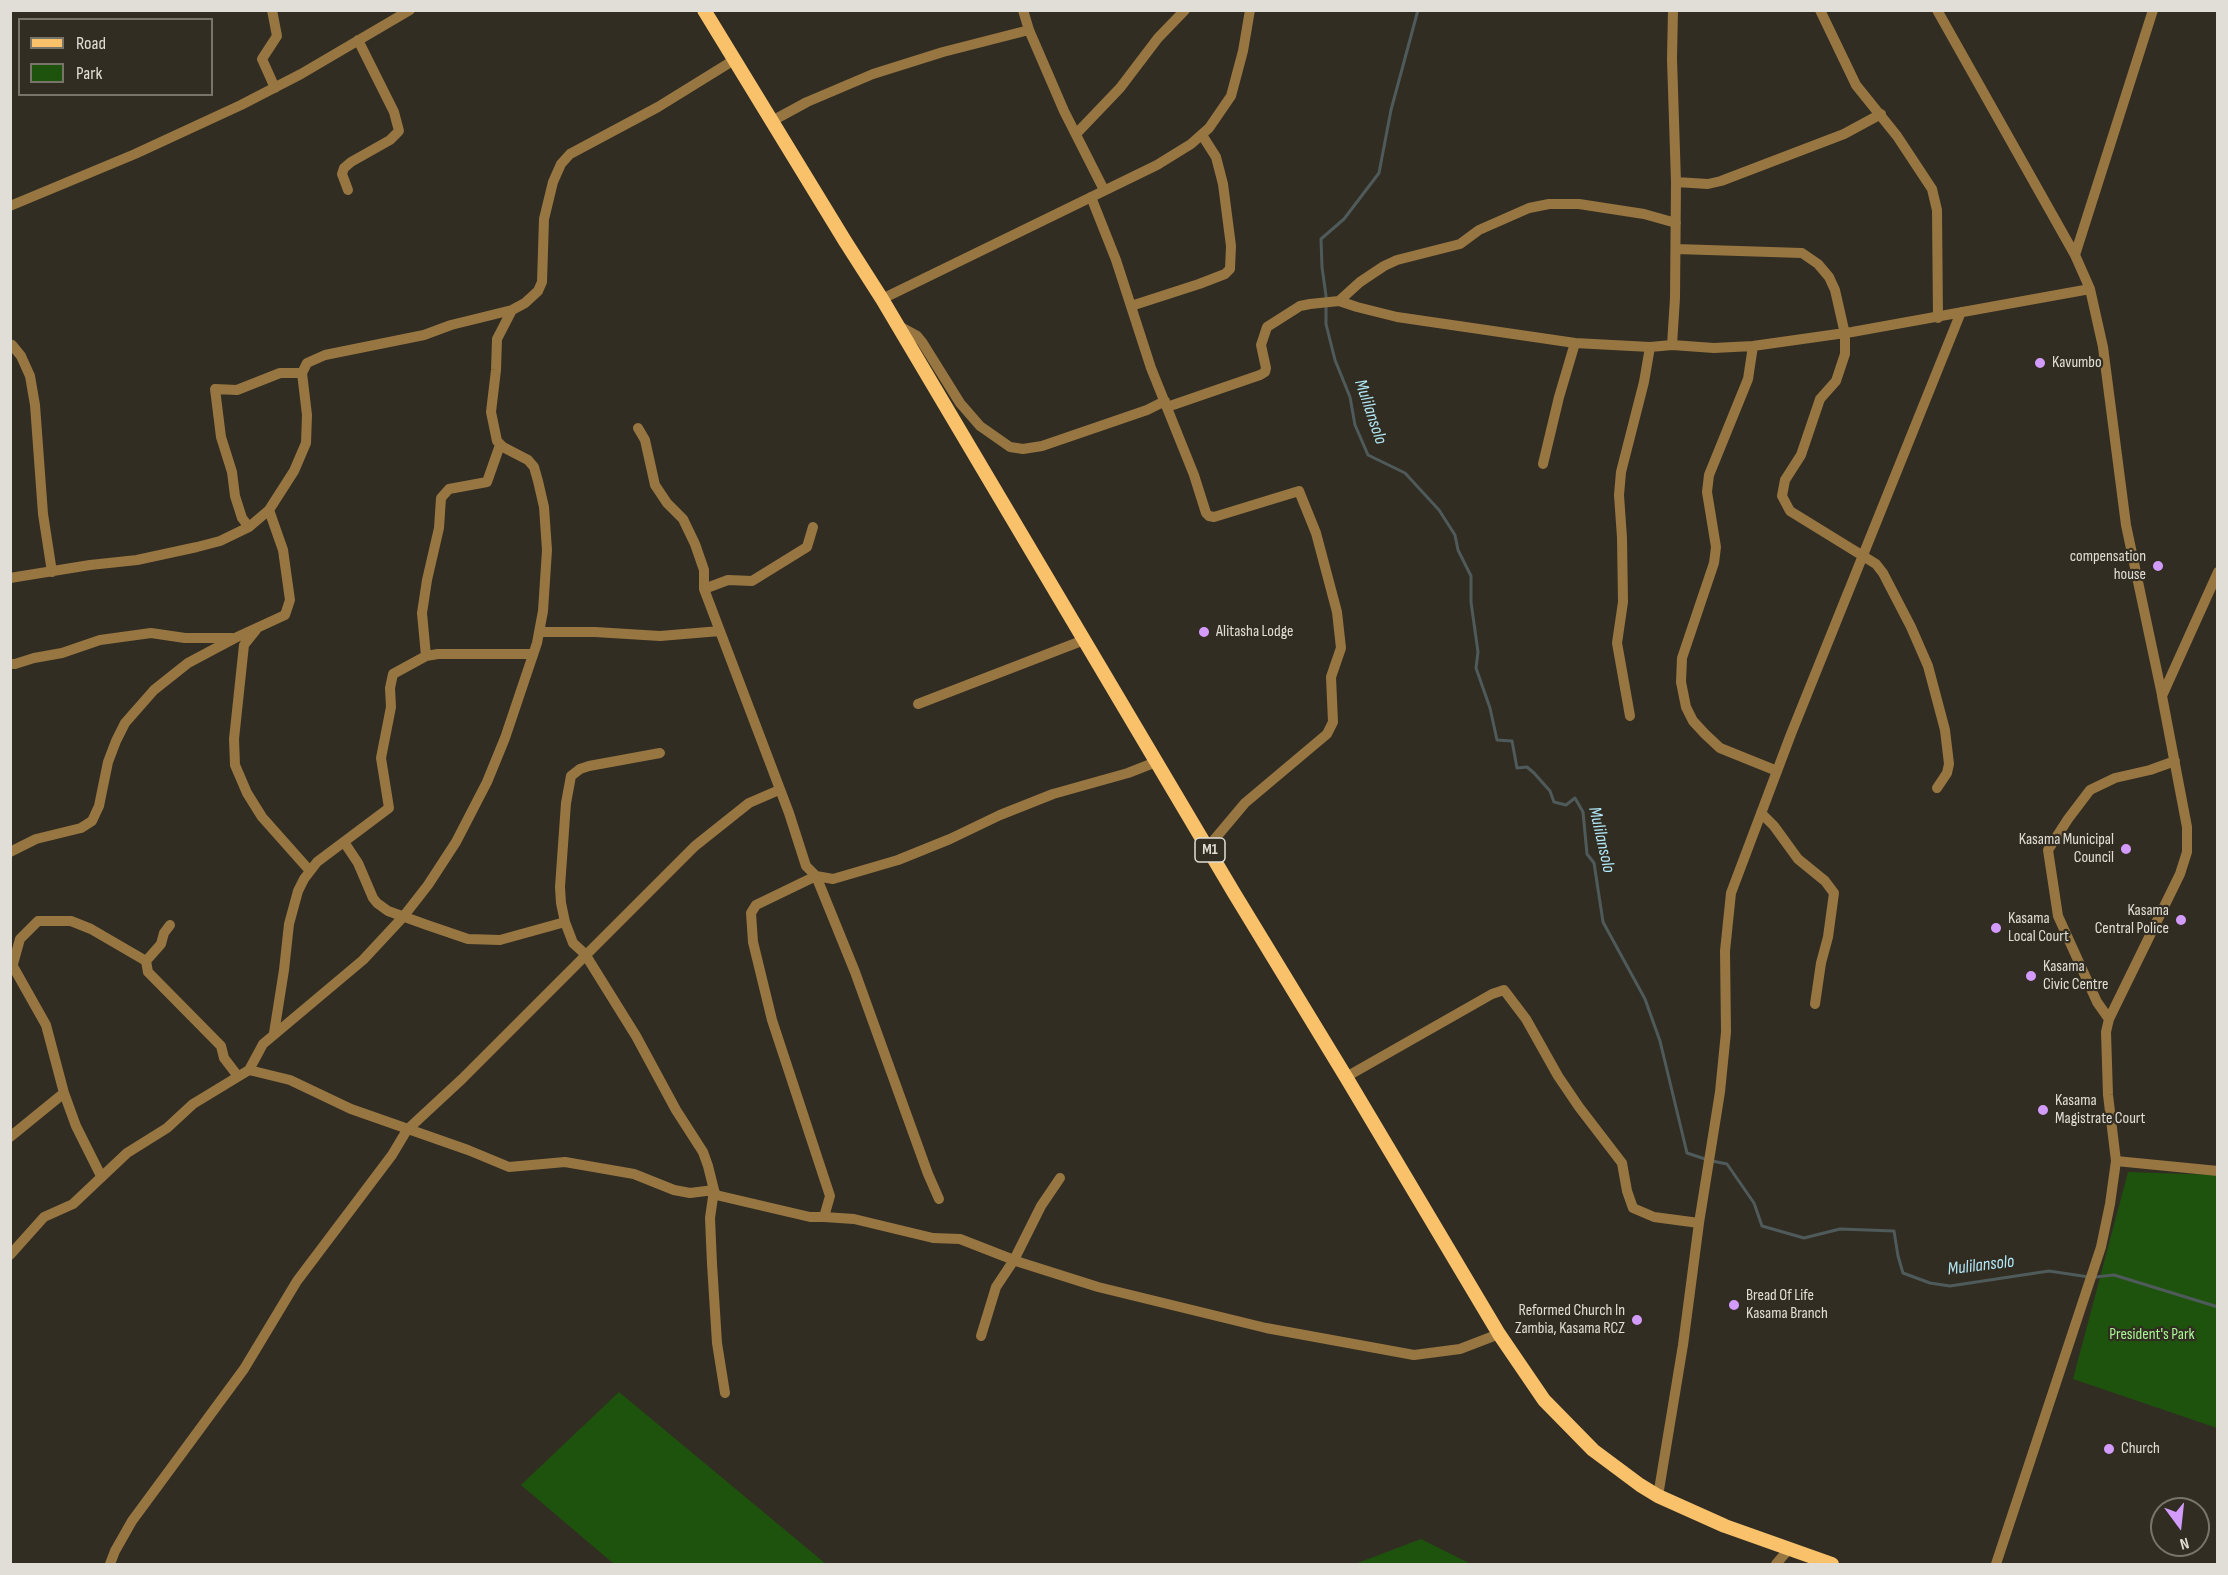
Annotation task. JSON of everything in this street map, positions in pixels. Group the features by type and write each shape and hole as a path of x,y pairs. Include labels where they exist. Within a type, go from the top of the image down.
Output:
{"main road":[{"name":"M1","path":"704,10 882,298 1234,893 1499,1334 1544,1400 1567,1425 1617,1469 1658,1496 1725,1526 1832,1564"}],"street":[{"path":"272,10 277,36 262,59 275,88"},
{"path":"1023,10 1029,30 1104,190"},
{"path":"1076,134 1120,88 1158,38 1185,10"},
{"path":"882,298 1156,165 1191,144 1221,113 1231,96 1243,51 1250,10"},
{"path":"1672,345 1676,249 1673,10"},
{"path":"1820,10 1857,86 1881,114 1932,189 1936,210 1938,318"},
{"path":"1937,10 2075,255 2090,289 2103,347 2126,525 2187,827 2187,852 2180,874 2109,1019 2106,1046 2108,1095 2116,1161 2105,1226 2089,1284 1996,1564"},
{"path":"2075,255 2153,10"},
{"path":"10,206 135,154 275,88 406,11"},
{"path":"772,121 807,102 873,74 943,52 1029,30"},
{"path":"348,190 342,174 344,168 390,140 399,131 394,112 358,40"},
{"path":"10,578 137,560 220,541 249,527 269,510 294,471 306,443 302,374 307,363 325,355 424,335 451,325 512,310 525,303 538,291 542,282 544,219 553,182 561,164 570,154 658,107 734,60"},
{"path":"1676,182 1708,184 1721,181 1844,134 1881,114"},
{"path":"1131,306 1199,284 1225,274 1230,269 1231,246 1223,184 1216,157 1202,135"},
{"path":"1091,197 1151,368 1206,513 1209,516 1299,491 1316,533 1337,612 1341,648 1332,677 1333,722 1327,734 1245,803 1208,847"},
{"path":"1332,301 1384,266 1397,260 1460,244 1479,230 1529,208 1549,204 1579,204 1644,214 1676,223"},
{"path":"1676,249 1802,253 1811,258 1828,277 1835,290 1845,333 1845,354 1836,381 1820,399 1801,455 1785,480 1782,496 1790,511 1876,564 1883,573 1928,666 1945,730 1949,764 1947,773 1937,788"},
{"path":"897,325 917,336 922,342 960,403 980,426 1010,447 1023,449 1042,446 1260,375 1266,368 1261,345 1267,327 1300,306 1332,301 1397,317 1575,343 1714,348 1753,346 1845,333 2090,289"},
{"path":"249,1070 263,1044 363,960 428,885 451,851 477,800 504,738 539,632 543,611 547,550 544,507 534,467 528,460 500,445 494,432 491,412 496,370 496,344 499,332 512,310"},
{"path":"1658,1496 1683,1345 1720,1092 1726,1032 1725,951 1731,893 1777,771 1961,312"},
{"path":"1543,464 1575,343"},
{"path":"11,345 21,356 30,376 35,405 43,514 52,572"},
{"path":"1753,346 1748,379 1709,475 1707,492 1716,547 1714,563 1682,658 1681,682 1693,721 1720,748 1777,771"},
{"path":"1630,716 1617,643 1623,602 1619,495 1621,472 1642,391 1650,347"},
{"path":"249,527 242,518 235,496 232,472 221,437 215,389 237,390 280,373 302,374"},
{"path":"638,428 645,440 655,485 667,503 683,519 695,544 704,570 704,589 806,866 816,876 855,972 939,1199"},
{"path":"426,656 422,613 439,528 441,498 450,489 487,482 500,445"},
{"path":"10,852 36,839 81,828 92,821 99,806 108,762 125,723 154,690 188,663 285,615 290,600 283,550 269,510"},
{"path":"704,589 728,580 752,581 807,547 813,527"},
{"path":"2162,696 2217,572"},
{"path":"256,629 244,645 234,739 236,765 247,793 262,817 310,871"},
{"path":"539,632 595,632 660,636 720,631"},
{"path":"10,664 62,653 100,640 151,633 185,638 235,638"},
{"path":"918,704 1084,640"},
{"path":"274,1033 289,924 298,891 316,862 388,808 381,758 391,707 393,674 426,656 438,654 533,654"},
{"path":"660,753 589,766 571,776 566,803 560,887 565,922 573,943 585,954 636,1036 676,1110 703,1152 716,1195 810,1217 854,1219 933,1238 960,1239 1014,1260 1098,1287 1266,1328 1414,1355 1460,1349 1499,1334"},
{"path":"2109,1019 2092,992 2058,915 2048,850 2090,790 2115,778 2150,770 2175,761"},
{"path":"824,1217 830,1196 772,1020 751,927 751,913 756,905 816,876 833,879 898,860 1053,794 1128,773 1156,762"},
{"path":"110,1564 132,1521 230,1388 304,1271 392,1155 407,1130 462,1079 695,846 749,803 779,790"},
{"path":"1761,813 1774,826 1798,859 1825,881 1834,893 1815,1004"},
{"path":"344,842 358,863 372,898 388,911 454,935 482,940 500,940 565,922"},
{"path":"101,1176 76,1126 64,1093 46,1025 12,962 20,939 38,921 71,921 91,929 146,961 148,972 221,1046 224,1058 237,1075"},
{"path":"146,961 161,944 164,933 170,925"},
{"path":"1346,1077 1492,994 1504,990 1526,1019 1558,1076 1579,1107 1622,1163 1633,1208 1654,1217 1700,1223"},
{"path":"10,1255 44,1217 73,1204 127,1153 167,1128 193,1104 237,1075 249,1070 290,1080 332,1101 509,1167 565,1162 634,1174 674,1190 690,1193 714,1190"},
{"path":"10,1137 64,1093"},
{"path":"2116,1161 2217,1172"},
{"path":"981,1336 996,1287 1014,1260 1041,1206 1060,1178"},
{"path":"714,1190 711,1218 712,1264 717,1343 725,1393"},
{"path":"1776,1564 1789,1549"}],"green space":[{"name":"President's Park","path":"2128,1172 2217,1175 2217,1428 2073,1379"},
{"path":"619,1392 826,1564 614,1564 521,1485"},
{"path":"1421,1539 1471,1564 1355,1564"}],"waterway":[{"name":"Mulilansolo","path":"1418,10 1391,110 1379,173 1344,219 1321,239 1326,324 1335,360 1350,397 1355,425 1368,455 1405,473 1439,510 1455,535 1458,550 1471,576 1471,602 1478,652 1476,668 1490,708 1497,740 1512,741 1517,768 1527,767 1534,773 1550,791 1554,802 1566,805 1575,798 1583,812 1587,854 1594,863 1603,922 1645,999 1660,1041 1687,1153 1705,1159"},
{"name":"Mulilansolo","path":"1712,1161 1727,1164 1754,1203 1762,1226 1804,1238 1840,1229 1894,1231 1903,1273 1930,1283 1950,1286 2049,1271 2089,1277"},
{"name":"Mulilansolo","path":"2095,1277 2114,1275 2218,1307"}],"place":[{"name":"Kavumbo","path":"2040,363"},
{"name":"compensation house","path":"2158,566"},
{"name":"Alitasha Lodge","path":"1204,632"},
{"name":"Kasama Municipal Council","path":"2126,849"},
{"name":"Kasama Central Police","path":"2181,920"},
{"name":"Kasama Local Court","path":"1996,928"},
{"name":"Kasama Civic Centre","path":"2031,976"},
{"name":"Kasama Magistrate Court","path":"2043,1110"},
{"name":"Bread Of Life Kasama Branch","path":"1734,1305"},
{"name":"Reformed Church In Zambia, Kasama RCZ","path":"1637,1320"},
{"name":"Church","path":"2109,1449"}]}
